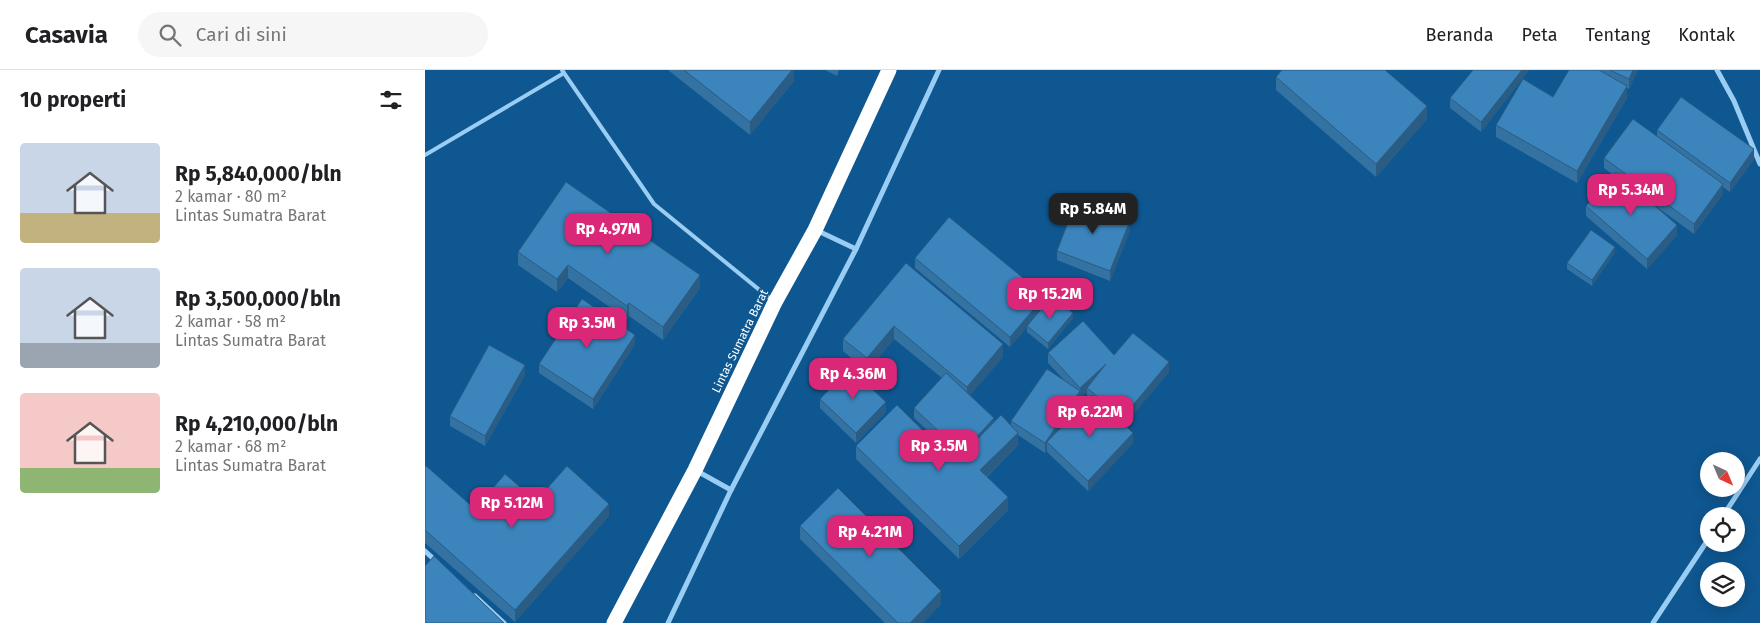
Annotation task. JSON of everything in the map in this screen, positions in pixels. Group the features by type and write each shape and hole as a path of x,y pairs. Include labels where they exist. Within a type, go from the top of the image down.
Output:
{"highway":[{"name":"Lintas Sumatra Barat","path":"614,623 695,470 775,302 815,230 889,70"}],"street":[{"path":"668,623 731,490 856,249 939,70"},
{"path":"1717,70 1734,101 1760,164"},
{"path":"815,230 856,249"},
{"path":"1729,507 1760,459"},
{"path":"695,470 731,490"},
{"path":"425,551 440,564"},
{"path":"1653,623 1700,552"},
{"path":"469,591 504,623"}],"lane":[{"path":"425,155 563,72 654,204 775,302"}],"building":[{"path":"684,70 792,70 750,122"},
{"path":"1282,70 1385,70 1427,106 1376,164 1276,77"},
{"path":"1473,70 1522,70 1481,122 1450,98"},
{"path":"1569,70 1599,70 1627,86 1577,171 1496,125 1523,79 1553,97"},
{"path":"1610,70 1633,70 1629,79"},
{"path":"1681,97 1754,149 1730,183 1657,130"},
{"path":"1633,119 1723,184 1694,224 1604,158"},
{"path":"1616,172 1677,225 1647,259 1586,206"},
{"path":"566,182 700,275 663,327 629,303 627,306 568,265 557,279 518,252"},
{"path":"1077,199 1130,221 1110,271 1057,251"},
{"path":"949,217 1045,296 1010,337 915,258"},
{"path":"1591,230 1615,247 1592,280 1567,263"},
{"path":"906,263 1003,344 967,387 894,326 867,358 843,339"},
{"path":"1052,296 1073,313 1048,343 1027,326"},
{"path":"582,299 635,335 593,399 539,364"},
{"path":"1083,321 1114,355 1133,333 1169,362 1123,417 1087,388 1106,364 1080,388 1048,353"},
{"path":"489,345 525,365 485,436 450,416"},
{"path":"850,368 886,402 856,433 820,399"},
{"path":"1047,369 1080,391 1045,443 1011,421"},
{"path":"946,373 994,418 962,453 914,408"},
{"path":"1092,395 1133,433 1088,481 1047,442"},
{"path":"897,405 955,462 1001,415 1018,433 980,470 1008,497 959,546 856,446"},
{"path":"425,465 475,509 505,474 536,501 567,466 609,504 515,610 425,530"},
{"path":"838,488 941,591 910,623 898,623 800,526"},
{"path":"434,556 504,623 425,623 425,566"}]}
